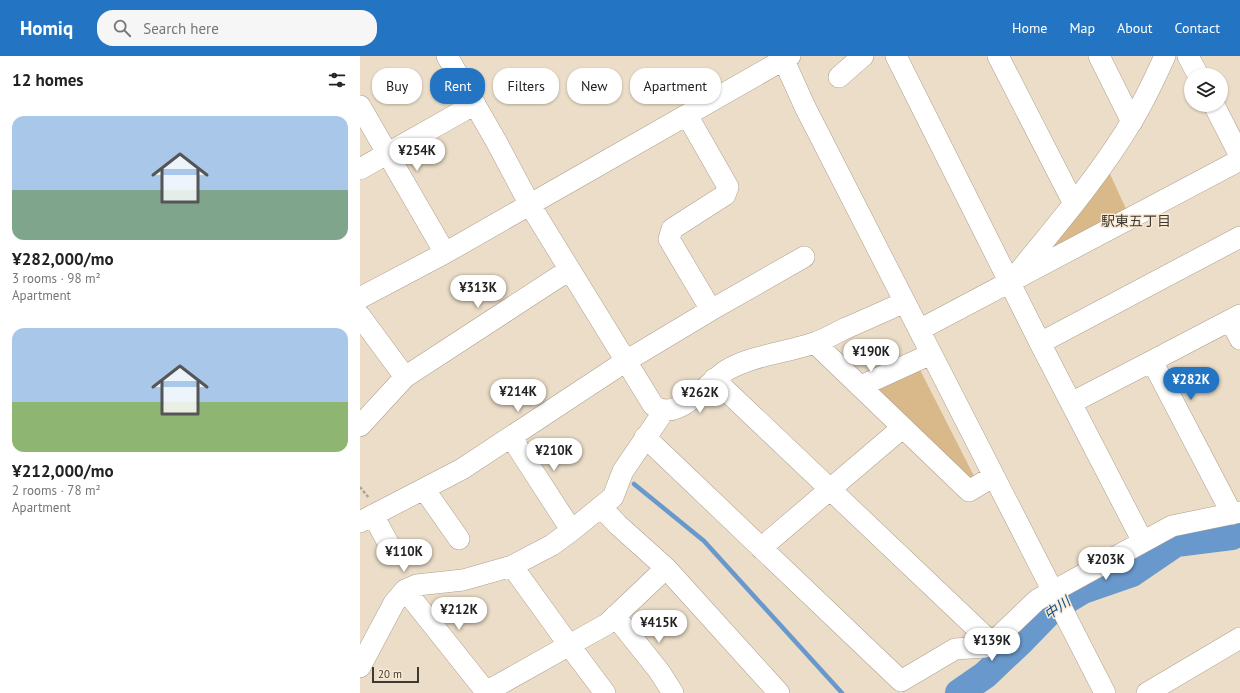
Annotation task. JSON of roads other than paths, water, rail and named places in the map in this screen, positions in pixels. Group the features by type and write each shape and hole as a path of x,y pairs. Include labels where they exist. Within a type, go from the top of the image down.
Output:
{"street":[{"path":"447,56 454,68"},
{"path":"839,77 863,56"},
{"path":"896,56 1142,542"},
{"path":"998,56 1074,204"},
{"path":"1099,56 1132,122"},
{"path":"1010,283 1104,165 1146,98 1165,56"},
{"path":"1188,56 1194,68"},
{"path":"363,291 444,254 785,57 805,107 1105,693"},
{"path":"360,169 474,104 530,205 569,270 653,405 664,411 681,406 695,398 714,379 726,370 743,362 814,343 905,302"},
{"path":"360,106 444,254"},
{"path":"1218,112 1240,156"},
{"path":"687,115 728,187 725,195 672,229 669,239 710,310"},
{"path":"919,330 1240,160"},
{"path":"1040,343 1240,237"},
{"path":"393,552 367,518 462,469 626,361 710,310 804,257"},
{"path":"360,426 405,377 569,270"},
{"path":"360,316 405,377"},
{"path":"1072,403 1235,318 1240,339"},
{"path":"814,343 970,491 994,476"},
{"path":"861,386 931,354"},
{"path":"645,437 901,681 955,648 985,647 992,643 1037,600 1172,526 1236,513 1152,361"},
{"path":"714,379 992,643"},
{"path":"360,667 394,603 405,590 417,585 464,580 512,566 552,544 571,531 613,497 623,471 664,411"},
{"path":"760,548 902,428"},
{"path":"511,437 568,525"},
{"path":"424,489 459,539"},
{"path":"601,506 618,525 666,568 779,693"},
{"path":"512,566 605,693"},
{"path":"405,590 486,693 607,624 666,568"},
{"path":"615,616 659,671 673,693"},
{"path":"1148,693 1240,638"}],"waterway":[{"path":"634,484 704,541 842,693"},
{"name":"中川","path":"959,693 985,675 1053,608 1083,590 1132,573 1176,543 1232,536 1240,532"}],"district":[{"name":"駅東五丁目","path":"1136,221"}]}
